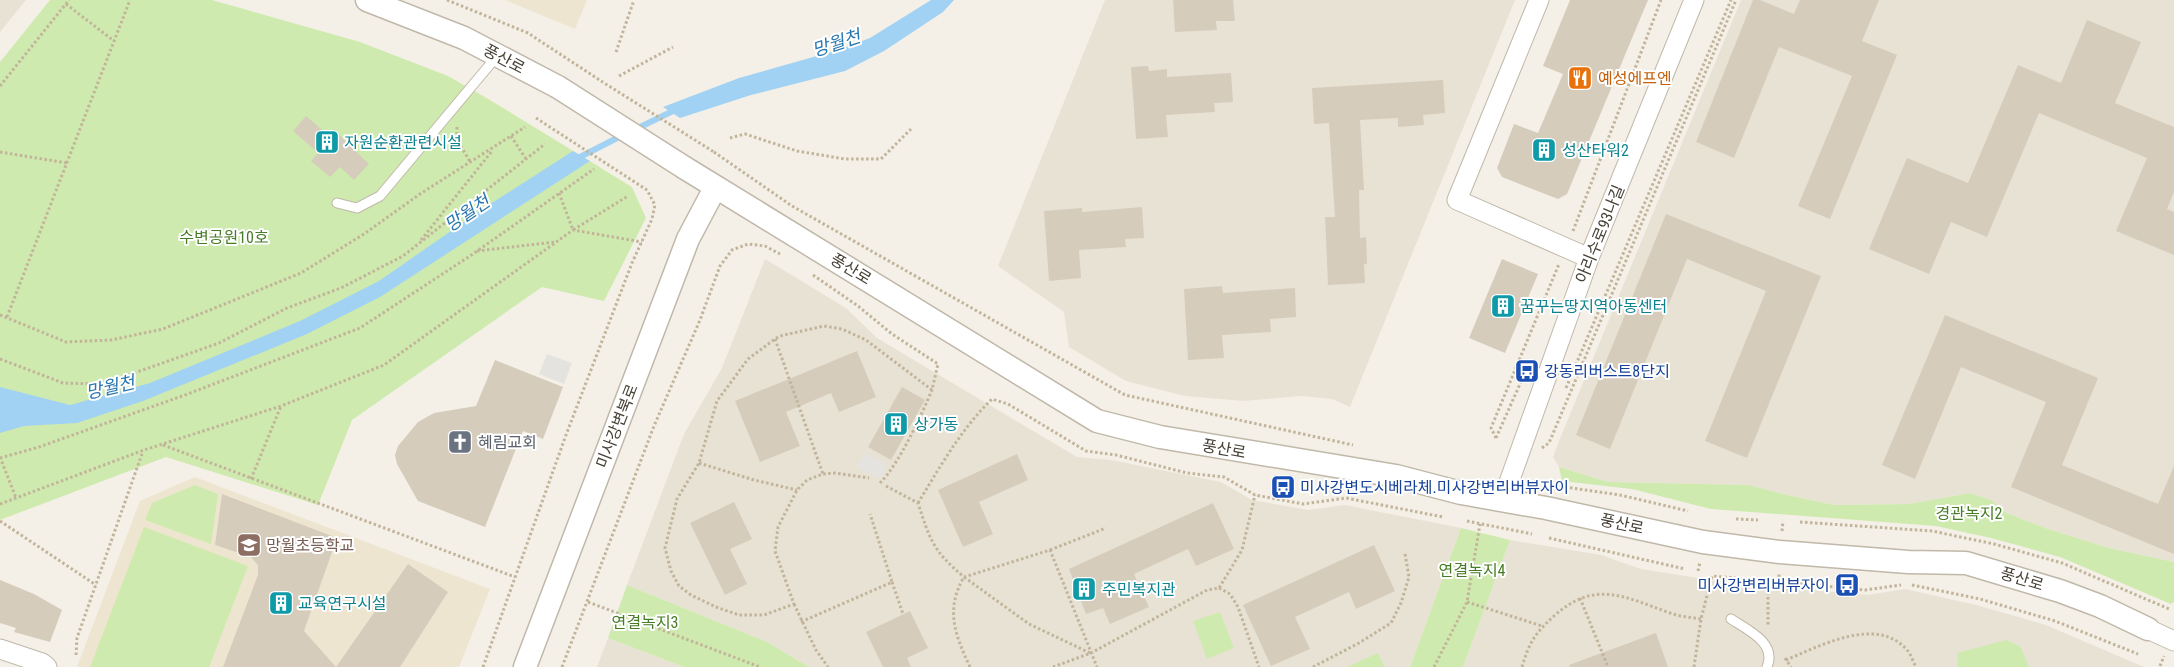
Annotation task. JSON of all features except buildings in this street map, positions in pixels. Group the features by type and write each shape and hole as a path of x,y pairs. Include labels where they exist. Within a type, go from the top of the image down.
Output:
{"street":[{"name":"풍산로","path":"367,0 464,38 558,87 715,188 939,322 1043,389 1097,421 1160,437 1396,476 1461,493 1503,499 1703,542 1744,548 1908,562 1966,563 2060,591 2100,606 2174,641"},
{"path":"1539,0 1457,200 1589,258"},
{"name":"아리수로93나길","path":"1503,499 1589,258 1694,0"},
{"name":"미사강변북로","path":"525,667 688,239 715,188"},
{"path":"0,649 42,663 48,667"}],"lane":[{"path":"337,203 357,208 380,196 497,55"},
{"path":"1731,619 1766,644 1770,654 1767,667"}],"path":[{"path":"0,86 69,0"},
{"path":"7,317 130,0"},
{"path":"447,0 528,33 714,152 792,206 1125,395 1354,445"},
{"path":"616,52 634,0"},
{"path":"1496,438 1491,428 1566,248 1661,0"},
{"path":"1565,390 1731,0"},
{"path":"1542,443 1538,452 1549,443 1736,0"},
{"path":"66,4 114,41"},
{"path":"619,76 673,47"},
{"path":"457,105 457,140 470,163"},
{"path":"483,667 566,435 652,219 655,205 647,190 536,118"},
{"path":"0,315 66,342 111,340 163,330 300,273 364,234 420,194 525,127"},
{"path":"730,138 745,134 797,151 844,159 881,160 912,129"},
{"path":"511,136 526,159"},
{"path":"0,359 63,383 103,384 219,342 287,308 342,288 403,256 545,144"},
{"path":"417,245 494,148"},
{"path":"0,152 67,163"},
{"path":"16,498 0,457 39,447 185,395 360,328 476,252 594,169"},
{"path":"559,194 573,230"},
{"path":"0,504 144,450 281,406 384,366 573,230 628,196"},
{"path":"573,230 642,242"},
{"path":"476,252 556,242"},
{"path":"562,667 654,426 700,320 720,266 732,250 748,244 766,246 783,256"},
{"path":"808,271 858,306 892,334 938,364 932,390 890,472 880,483"},
{"path":"794,604 764,615 740,615 716,607 691,595 679,586 671,571 665,548 677,499 699,463 717,401 748,358 775,339 780,336 824,326 842,329 866,340 932,390"},
{"path":"775,339 824,474"},
{"path":"918,503 965,430 976,415 992,399 1008,404 1086,451 1116,454 1187,473 1224,477 1255,495 1303,504 1346,498 1443,517"},
{"path":"250,479 281,406"},
{"path":"162,444 250,479 516,577"},
{"path":"76,655 77,638 144,450"},
{"path":"699,463 754,480 797,490"},
{"path":"828,667 816,650 802,622 775,551 778,527 797,490 807,480 824,474 835,473 869,478"},
{"path":"886,486 918,503 931,541 946,562 964,577 1029,624 1091,653"},
{"path":"1565,487 1620,495 1688,511"},
{"path":"1219,588 1242,550 1255,495"},
{"path":"870,514 903,614"},
{"path":"1736,519 1758,520"},
{"path":"0,521 96,585"},
{"path":"1467,521 1532,534"},
{"path":"1434,667 1466,602 1480,524"},
{"path":"970,667 958,642 952,608 956,590 964,577 1050,550 1106,528"},
{"path":"1549,538 1685,569"},
{"path":"1050,550 1097,667"},
{"path":"1313,667 1391,623 1401,603 1409,577 1405,554"},
{"path":"1694,667 1701,619 1712,576 1768,582 1767,619 1770,634"},
{"path":"802,622 892,582"},
{"path":"1795,583 1864,590 1905,584 1980,599 2055,621 2138,654"},
{"path":"1053,667 1091,653 1207,590 1219,588 1230,594 1238,607 1259,667"},
{"path":"1522,667 1532,638 1542,626 1564,606 1594,594 1631,598 1672,614 1701,619"},
{"path":"1580,598 1608,667"},
{"path":"588,602 760,667"},
{"path":"1466,602 1542,626"},
{"path":"1786,660 1852,636 1873,632 1893,638 1907,650 1916,667"},
{"path":"1782,654 1791,667"}],"shaded area":[{"path":"0,0 26,0 0,32"},
{"path":"505,0 587,0 575,29"},
{"path":"1105,0 1515,0 1350,407 1332,399 1301,396 1244,401 1185,396 1126,381 1069,347 1064,312 998,266"},
{"path":"1741,0 2174,0 2174,562 2109,548 2045,528 2007,513 1991,500 1970,493 1909,504 1834,505 1749,485 1608,482 1559,467 1553,457 1559,441"},
{"path":"765,259 846,308 877,338 1077,457 1111,460 1221,482 1252,500 1308,510 1345,505 1461,528 1410,667 809,667 767,642 627,585 684,434 722,368"},
{"path":"547,354 572,363 564,384 539,374"},
{"path":"865,453 887,465 880,479 857,467"},
{"name":"망월초등학교","path":"195,477 490,589 459,667 77,667 140,501"},
{"path":"1510,540 1601,555 1641,569 1730,583 1868,595 1905,589 1976,605 2046,625 2144,667 1463,667"},
{"path":"608,638 684,667 597,667"}],"green space":[{"name":"수변공원10호","path":"50,0 212,0 360,42 448,76 632,187 646,218 604,301 542,287 352,420 318,505 166,457 0,520 0,62"},
{"name":"경관녹지2","path":"1559,467 1608,482 1749,485 1834,505 1909,504 1970,493 1991,500 2007,513 2045,528 2109,548 2174,562 2174,602 2171,604 2060,557 1991,538 1936,526 1711,509 1632,489 1562,481"},
{"path":"195,485 218,494 211,544 145,520 152,503"},
{"path":"144,527 248,566 209,667 90,667"},
{"name":"연결녹지4","path":"1461,528 1510,540 1463,667 1410,667"},
{"name":"연결녹지3","path":"627,585 767,642 809,667 684,667 608,638"},
{"path":"1220,612 1234,648 1207,659 1193,621"},
{"path":"2006,640 2020,646 2029,667 1958,667 1957,653"},
{"path":"1378,653 1385,667 1347,667"}],"water":[{"path":"931,0 954,0 943,12 884,51 845,71 751,95 680,118 663,107 739,78 838,50 870,38"},
{"name":"망월천","path":"573,151 590,161 380,297 307,334 143,401 77,423 24,426 0,433 0,387 70,405 150,383 300,321 379,281 484,208"}],"waterway":[{"name":"망월천","path":"634,130 677,109"},
{"name":"망월천","path":"576,159 625,134"}],"place":[{"name":"예성에프엔","path":"1580,78"},
{"name":"자원순환관련시설","path":"327,142"},
{"name":"성산타워2","path":"1544,150"},
{"name":"꿈꾸는땅지역아동센터","path":"1503,306"},
{"name":"강동리버스트8단지","path":"1527,371"},
{"name":"상가동","path":"896,424"},
{"name":"혜림교회","path":"460,442"},
{"name":"미사강변도시베라체.미사강변리버뷰자이","path":"1283,487"},
{"name":"망월초등학교","path":"249,545"},
{"name":"미사강변리버뷰자이","path":"1847,585"},
{"name":"주민복지관","path":"1084,589"},
{"name":"교육연구시설","path":"281,603"}]}
